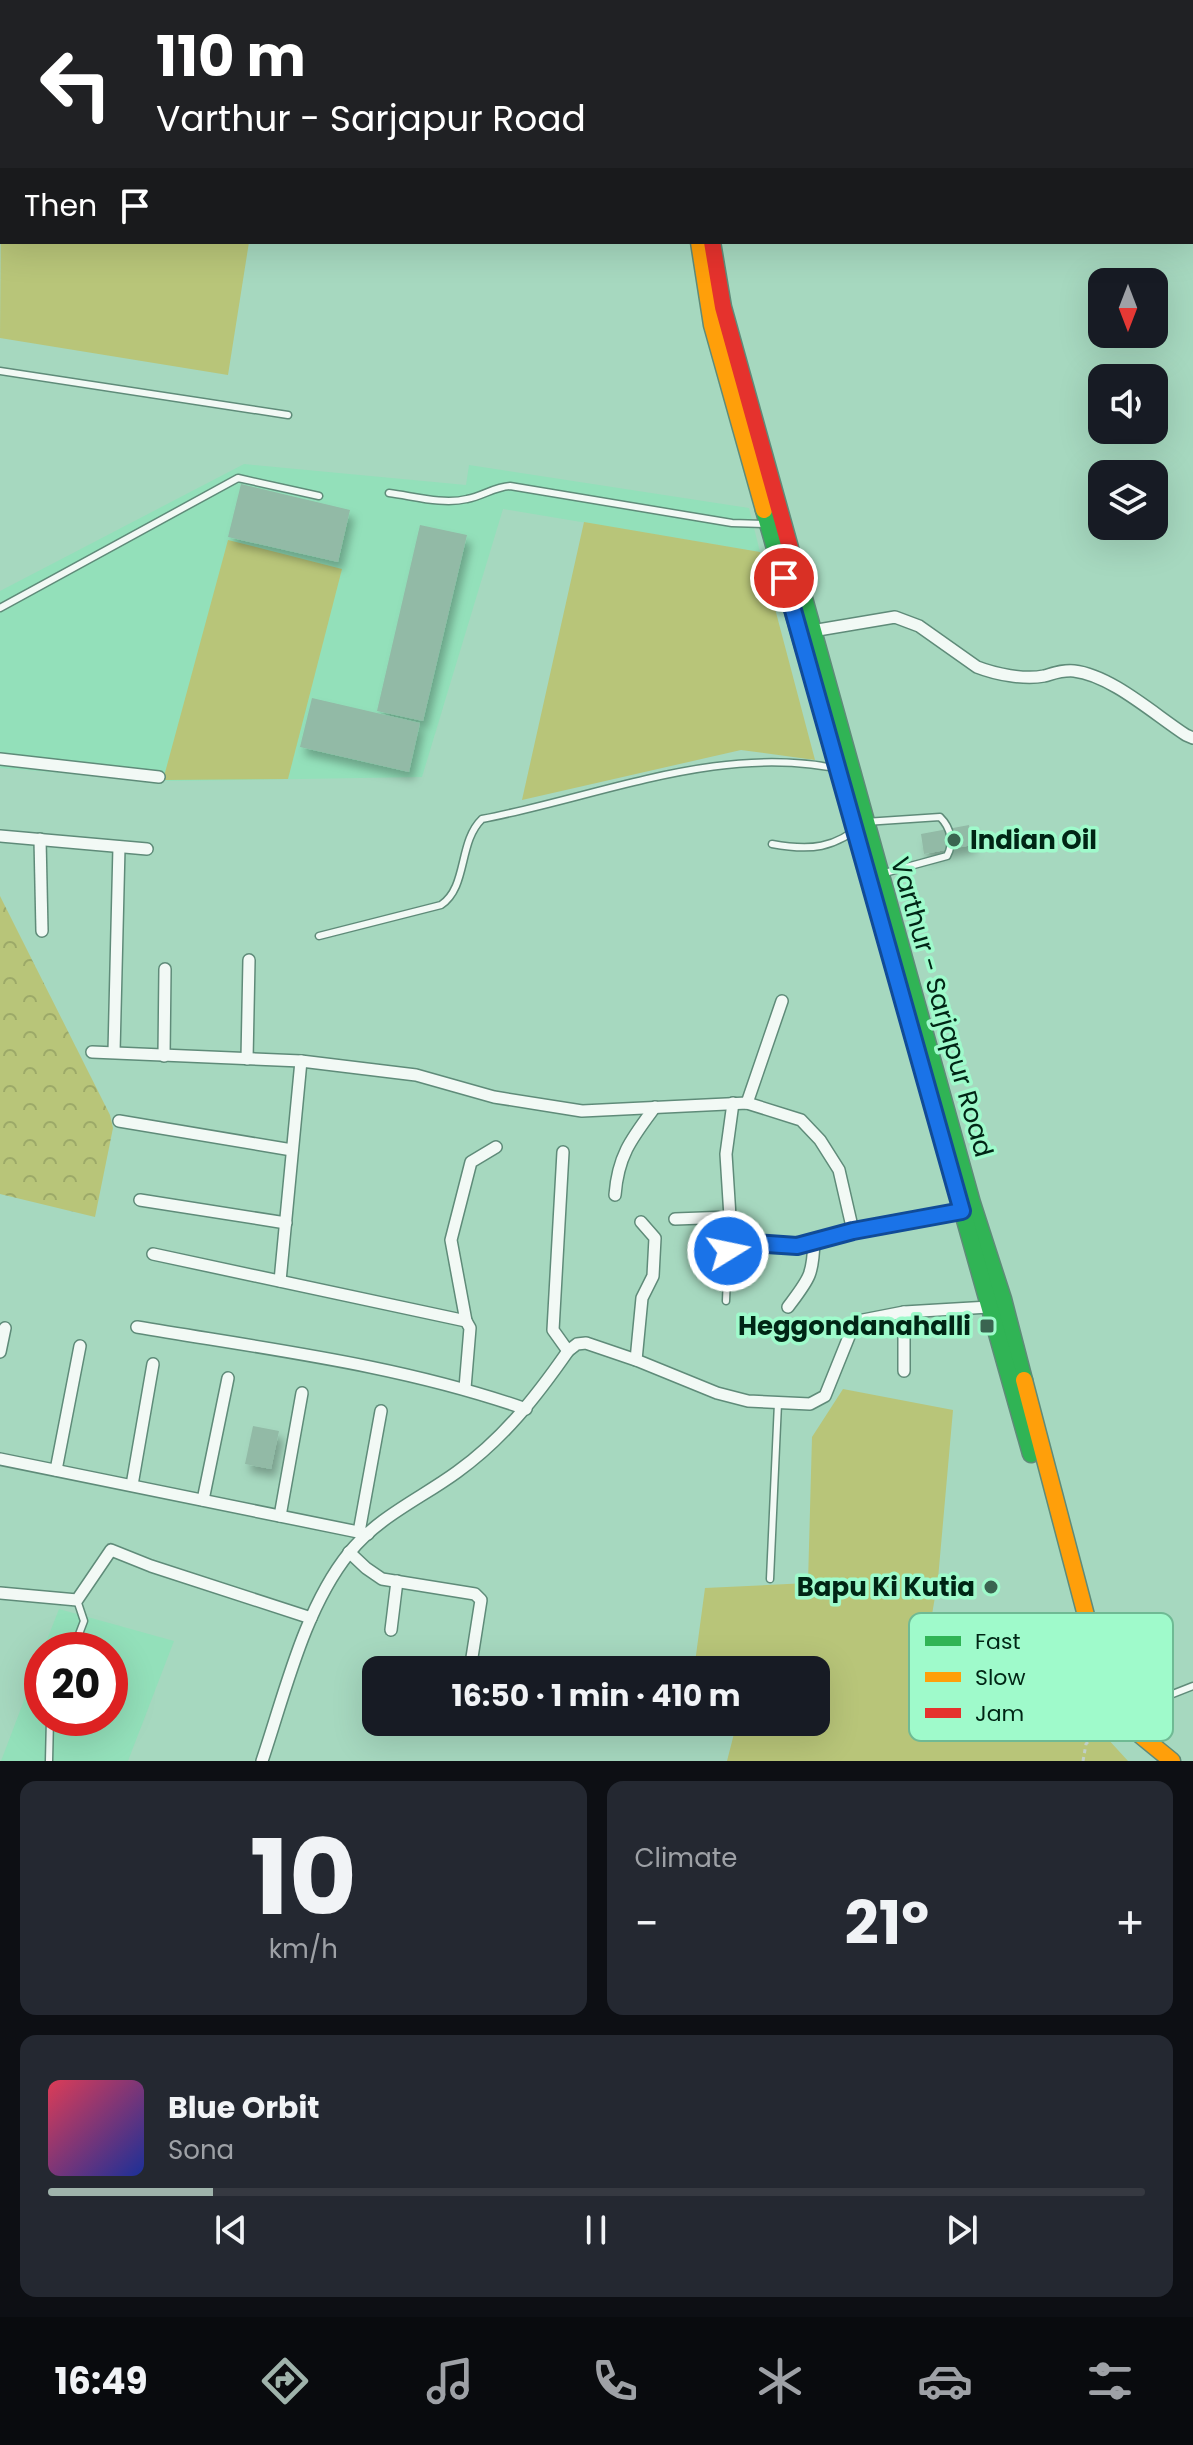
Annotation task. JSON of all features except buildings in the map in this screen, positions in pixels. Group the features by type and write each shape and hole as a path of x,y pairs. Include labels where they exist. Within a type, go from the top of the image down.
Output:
{"main road":[{"name":"Varthur - Sarjapur Road","path":"699,244 712,325 812,631 845,770"},
{"name":"Varthur - Sarjapur Road","path":"712,244 723,307 777,525 962,1211 1078,1613"},
{"name":"Varthur - Sarjapur Road","path":"860,826 880,875 972,1203 1003,1299 1085,1613"},
{"name":"Varthur - Sarjapur Road","path":"1137,1741 1151,1761"},
{"name":"Varthur - Sarjapur Road","path":"1147,1741 1172,1761"}],"street":[{"path":"812,631 895,617 908,620 977,667 987,670 1024,676 1042,676 1060,670 1083,672 1123,690 1193,738"},
{"path":"0,759 159,777"},
{"path":"0,836 147,849"},
{"path":"40,839 42,931"},
{"path":"114,1052 119,847"},
{"path":"247,1059 249,960"},
{"path":"164,1056 165,969"},
{"path":"747,1103 782,1001"},
{"path":"92,1052 301,1061 416,1075 494,1097 582,1111 747,1103 801,1120 820,1140 839,1170 853,1231"},
{"path":"280,1281 301,1061"},
{"path":"675,1219 730,1217 726,1154 733,1103"},
{"path":"615,1195 619,1163 627,1144 655,1107"},
{"path":"119,1121 292,1150"},
{"path":"465,1388 470,1328 466,1321 451,1240 471,1162 496,1147"},
{"path":"563,1152 553,1330 568,1351"},
{"path":"140,1200 286,1223"},
{"path":"738,1242 797,1246 853,1231 962,1211"},
{"path":"636,1360 642,1298 653,1276 655,1238 641,1222"},
{"path":"788,1307 809,1280 814,1240"},
{"path":"153,1254 466,1321"},
{"path":"262,1761 311,1618 363,1533 405,1503 454,1475 490,1447 526,1409 568,1351 577,1344 586,1343 717,1393 748,1401 810,1404 825,1396 850,1334 863,1320 904,1312 989,1307"},
{"path":"904,1312 904,1371"},
{"path":"137,1327 465,1388 526,1409"},
{"path":"0,1352 5,1328"},
{"path":"56,1470 80,1346"},
{"path":"132,1485 153,1364"},
{"path":"203,1500 228,1378"},
{"path":"280,1516 302,1393"},
{"path":"363,1533 381,1411"},
{"path":"0,1459 363,1533"},
{"path":"0,1593 77,1600 111,1550 311,1618"},
{"path":"349,1552 382,1579 475,1594 481,1600 472,1656"},
{"path":"391,1630 397,1581"}],"lane":[{"path":"0,371 288,415"},
{"path":"0,608 238,478 319,496"},
{"path":"389,493 455,501 485,494 496,487 510,486 732,523 777,525"},
{"path":"319,936 441,905 448,900 454,890 470,834 482,819 742,761 845,770"},
{"path":"772,844 803,850 819,848 860,826 940,817 947,824 951,849 947,856 880,875"},
{"path":"726,1301 728,1251 738,1242"},
{"path":"770,1579 778,1403"},
{"path":"77,1600 84,1621 80,1632"},
{"path":"1173,1694 1193,1686"},
{"path":"49,1761 50,1736"}],"path":[{"path":"1083,1761 1089,1741"}],"shaded area":[{"path":"244,464 466,485 469,465 749,508 760,552 503,509 422,777 171,781 0,768 0,591"},
{"path":"59,1609 174,1641 128,1761 1,1761 24,1700 24,1736 128,1736 128,1632 50,1632"}],"green space":[{"path":"1,244 249,244 228,375 0,338"},
{"path":"584,522 760,552 815,760 741,750 522,800"},
{"path":"228,540 342,569 288,779 163,780"},
{"path":"0,896 110,1115 113,1128 95,1217 0,1194"},
{"path":"843,1389 953,1410 932,1613 909,1613 909,1741 1110,1741 1128,1761 727,1761 733,1736 830,1736 830,1656 696,1656 705,1588 808,1583 812,1437"}],"traffic: fast":[{"path":"764,510 804,649"},
{"path":"797,573 1024,1380"},
{"path":"963,1213 1031,1454"}],"traffic: slow":[{"path":"699,244 712,325 764,510"},
{"path":"1024,1380 1085,1613"},
{"path":"1147,1741 1172,1761"}],"traffic: jam":[{"path":"712,244 723,307 797,573"}],"place":[{"name":"Indian Oil","path":"954,840"},
{"name":"Heggondanahalli","path":"987,1326"},
{"name":"Bapu Ki Kutia","path":"991,1587"}],"route":[{"path":"728,1251 738,1242 797,1246 853,1231 962,1211 784,578"}]}
